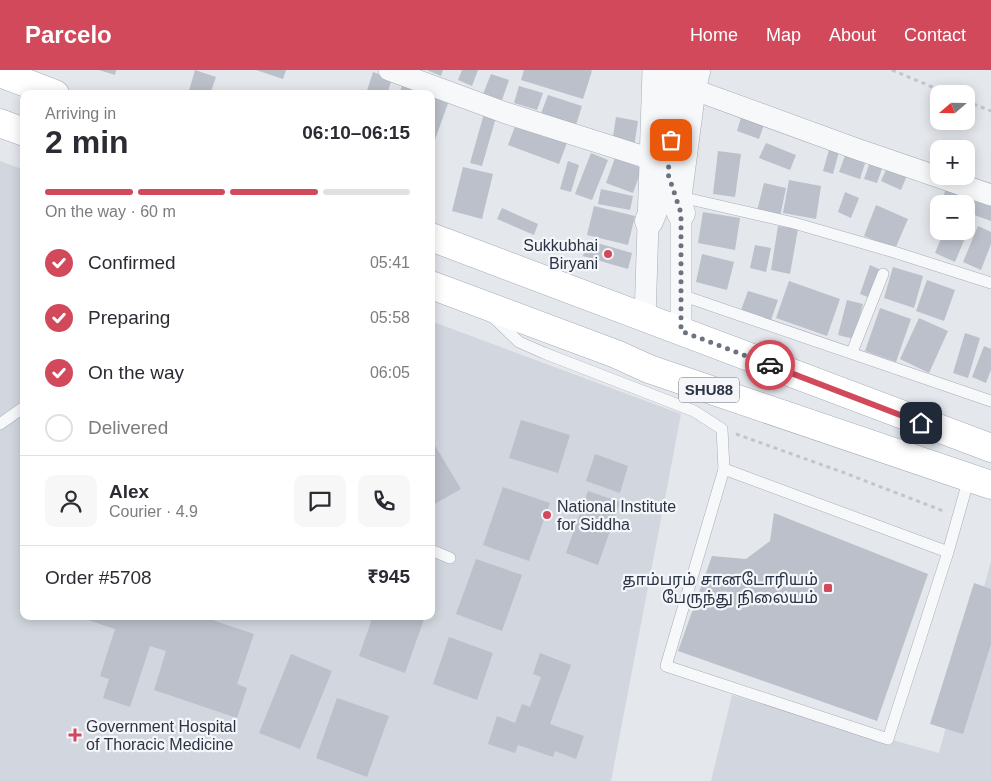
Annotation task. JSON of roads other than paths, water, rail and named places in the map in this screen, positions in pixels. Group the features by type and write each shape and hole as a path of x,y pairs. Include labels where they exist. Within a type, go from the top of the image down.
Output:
{"main road":[{"path":"0,73 45,90"},
{"path":"0,123 20,130"},
{"name":"SHU88","path":"435,239 991,448"},
{"name":"SHU88","path":"435,287 616,354 649,369 980,482"}],"street":[{"path":"389,70 506,113 670,186"},
{"path":"653,70 670,186 681,295 681,331"},
{"path":"670,186 676,70"},
{"path":"645,318 649,221 670,186 697,80 854,148 991,195"}],"lane":[{"path":"670,186 894,252 991,283"},
{"path":"852,352 883,274"},
{"path":"681,295 991,401"},
{"path":"478,303 519,342 694,411 722,429 724,469 666,666 888,738 958,516 980,482"},
{"path":"0,424 20,410"},
{"path":"724,469 948,552"},
{"path":"435,552 450,558"}],"place":[{"name":"Sukkubhai Biryani","path":"608,254"},
{"name":"National Institute for Siddha","path":"547,515"},
{"name":"தாம்பரம் சானடோரியம் பேருந்து நிலையம்","path":"828,588"},
{"name":"Government Hospital of Thoracic Medicine","path":"75,735"}]}
